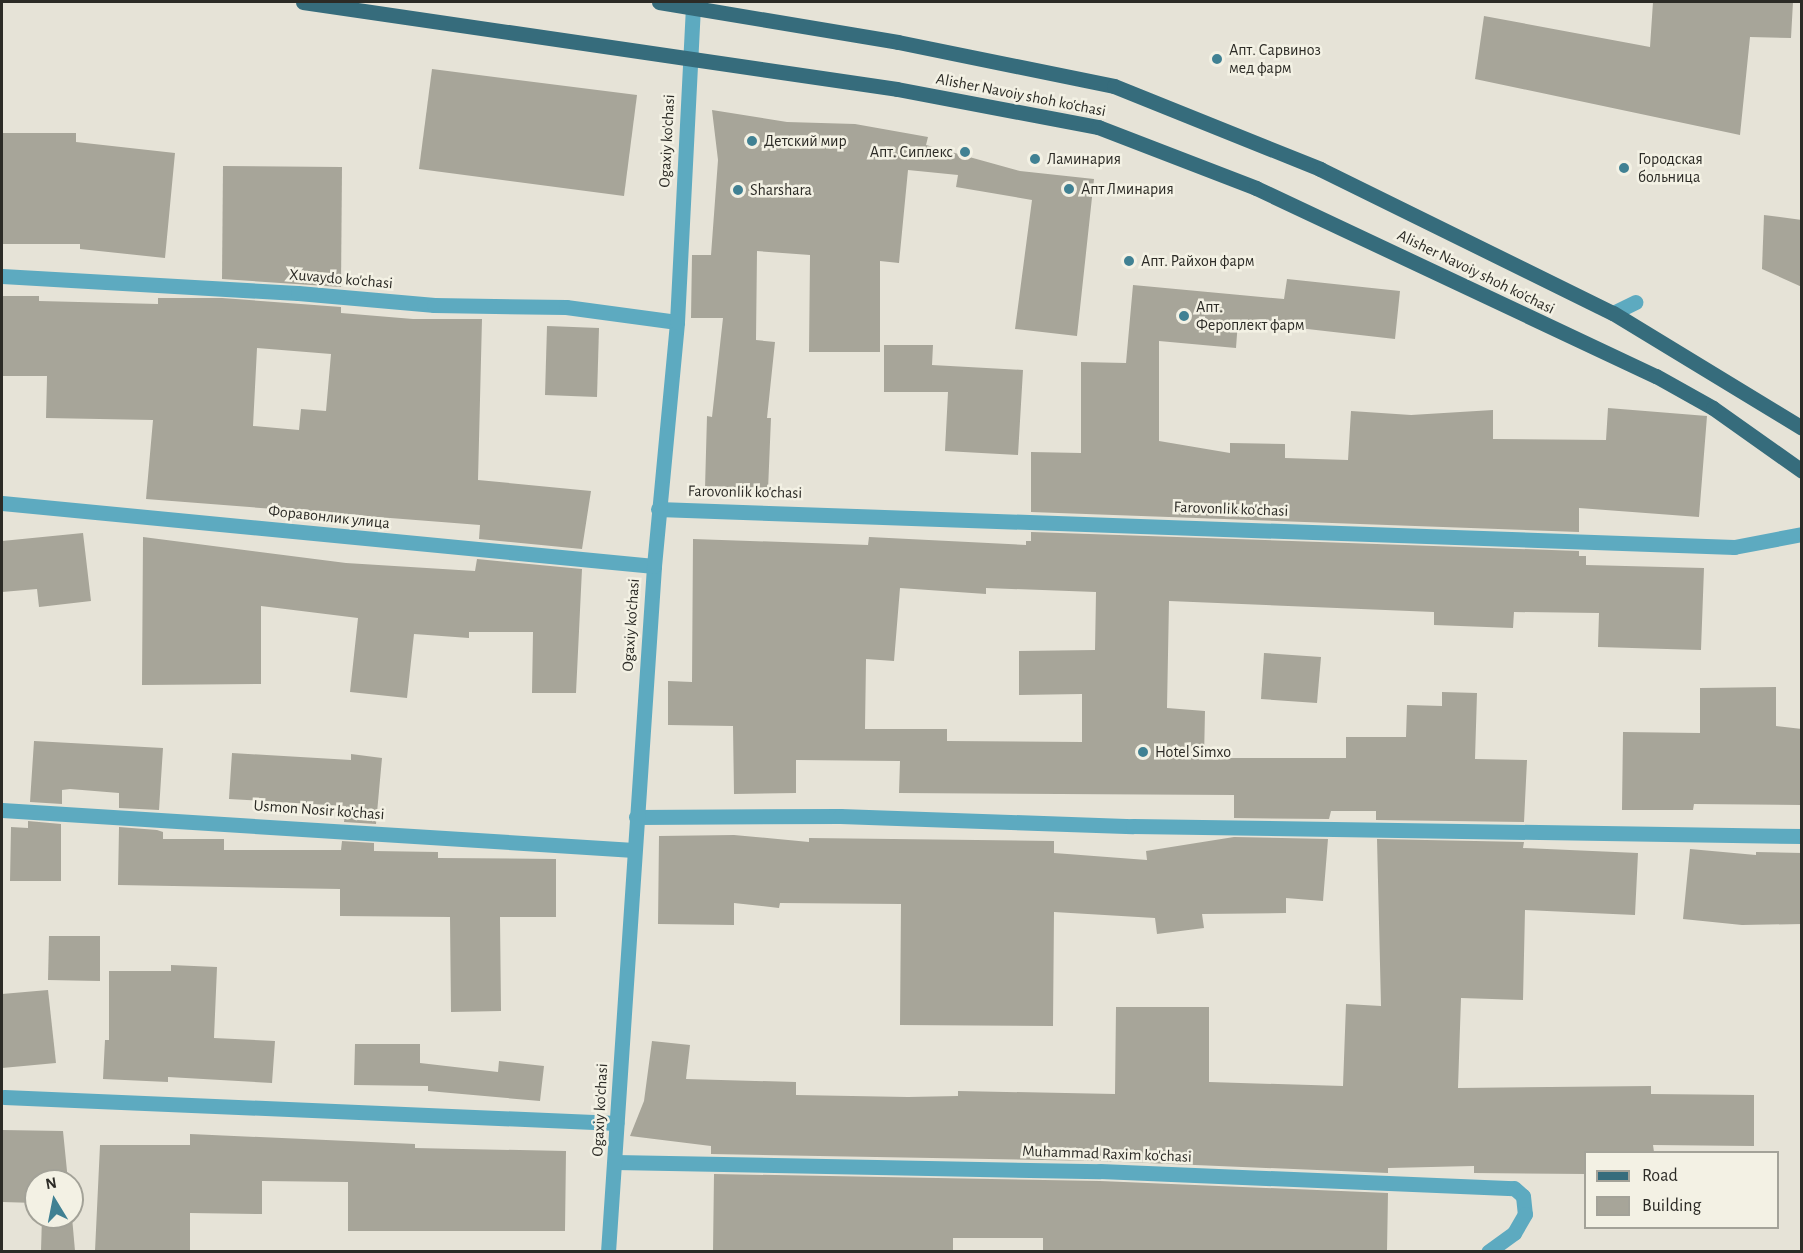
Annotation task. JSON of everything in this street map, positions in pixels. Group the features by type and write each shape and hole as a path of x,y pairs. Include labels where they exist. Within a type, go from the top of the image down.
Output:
{"main road":[{"name":"Alisher Navoiy shoh ko'chasi","path":"303,2 897,89 1098,127 1256,188 1656,376 1713,408 1802,471"},
{"name":"Alisher Navoiy shoh ko'chasi","path":"659,2 693,4 898,42 1114,86 1320,169 1613,313 1802,428"}],"street":[{"name":"Ogaxiy ko'chasi","path":"608,1251 658,509 677,322 693,4"},
{"name":"Xuvaydo ko'chasi","path":"2,276 298,292 434,305 566,307 677,322"},
{"path":"1613,313 1636,302"},
{"name":"Форавонлик улица","path":"2,503 654,566"},
{"name":"Farovonlik ko'chasi","path":"658,509 1734,547 1802,534"},
{"name":"Usmon Nosir ko'chasi","path":"2,810 634,850"},
{"path":"636,817 840,816 1133,826 1802,836"},
{"path":"4,1097 616,1123"},
{"name":"Muhammad Raxim ko'chasi","path":"615,1162 1100,1171 1514,1188 1522,1196 1525,1214 1514,1233 1488,1251"}],"building":[{"path":"1653,2 1793,2 1791,38 1750,37 1740,135 1475,79 1484,16 1650,47"},
{"path":"432,69 637,95 624,196 419,169"},
{"path":"712,110 787,122 855,124 928,137 926,145 1020,171 1094,179 1077,336 1015,329 1032,200 956,187 958,175 908,170 899,263 880,261 880,352 809,352 810,255 757,251 756,340 775,342 767,418 771,418 768,490 705,488 707,416 712,417 723,318 691,318 692,255 711,255 718,160"},
{"path":"2,133 76,133 76,142 175,153 165,258 80,249 80,244 2,244"},
{"path":"223,166 342,167 341,287 222,279"},
{"path":"1764,215 1802,220 1802,287 1762,269"},
{"path":"1287,279 1400,291 1395,339 1238,321 1236,348 1159,341 1159,441 1230,453 1230,443 1285,444 1285,458 1348,460 1351,411 1411,415 1493,410 1493,439 1606,440 1608,408 1707,416 1699,517 1579,508 1579,532 1031,512 1031,452 1081,453 1081,362 1126,363 1133,285 1284,299"},
{"path":"2,296 39,296 39,301 158,304 158,298 222,298 341,307 341,313 413,319 482,319 478,480 591,491 582,549 479,539 480,525 146,499 153,420 46,418 47,376 2,376","holes":["257,348 331,354 326,411 301,409 299,430 253,426"]},
{"path":"547,326 599,328 597,397 545,395"},
{"path":"884,345 933,345 932,365 1023,370 1018,455 945,451 948,392 884,392"},
{"path":"1031,532 1579,551 1579,556 1586,556 1586,565 1704,568 1701,650 1598,647 1599,613 1514,612 1513,628 1434,625 1434,612 1169,601 1167,708 1205,711 1204,758 1346,758 1346,737 1406,737 1407,705 1442,706 1442,692 1477,693 1475,759 1527,760 1524,822 1376,820 1376,811 1331,811 1329,819 1234,818 1234,795 899,793 900,761 796,760 796,793 734,794 733,726 668,725 668,681 692,682 693,539 868,545 869,537 1026,545 1026,541 1031,541","holes":["900,588 986,594 986,588 1096,592 1095,650 1019,651 1019,695 1082,694 1082,742 947,741 947,729 865,729 866,659 894,661"]},
{"path":"83,533 91,601 39,607 37,589 2,592 2,541"},
{"path":"143,537 346,563 475,571 477,559 582,569 576,693 532,693 533,632 469,632 469,638 414,634 407,698 350,692 358,618 261,606 261,684 142,685"},
{"path":"1264,653 1321,657 1317,703 1261,699"},
{"path":"1776,687 1776,726 1802,729 1802,805 1694,804 1693,810 1622,810 1623,732 1700,733 1700,688"},
{"path":"34,741 163,748 159,810 119,808 119,793 70,789 62,790 62,804 30,802"},
{"path":"232,753 351,760 351,754 382,758 376,824 344,822 346,806 229,799"},
{"path":"28,821 61,824 61,881 10,881 11,827 28,828"},
{"path":"119,827 157,830 163,832 163,839 224,839 224,850 341,850 342,841 374,843 374,851 438,852 438,858 556,859 556,917 500,917 501,1011 451,1012 450,917 340,916 340,889 118,885"},
{"path":"734,835 809,842 809,838 1054,841 1054,853 1147,860 1146,851 1234,837 1328,839 1323,901 1286,898 1286,913 1202,914 1204,928 1157,934 1155,918 1054,912 1053,1026 900,1025 901,904 780,903 779,908 734,903 734,925 658,924 659,836"},
{"path":"1377,839 1524,842 1523,848 1638,853 1635,915 1525,910 1523,1000 1461,998 1458,1088 1651,1086 1651,1094 1754,1095 1754,1146 1653,1145 1654,1151 1584,1151 1584,1174 1474,1173 1474,1166 1388,1168 1388,1173 1100,1161 711,1154 711,1146 630,1136 644,1101 652,1041 690,1045 686,1079 796,1082 796,1095 958,1096 958,1091 1115,1094 1116,1007 1209,1007 1209,1082 1343,1086 1346,1004 1381,1006"},
{"path":"1690,849 1756,855 1756,852 1802,853 1802,924 1742,925 1683,919"},
{"path":"49,936 100,936 100,981 48,980"},
{"path":"171,965 217,967 214,1038 275,1041 272,1083 168,1077 168,1082 103,1079 105,1040 109,1040 109,971 171,971"},
{"path":"48,990 56,1063 2,1068 2,994"},
{"path":"355,1044 420,1044 420,1063 498,1072 499,1061 544,1066 540,1101 428,1091 428,1086 354,1085"},
{"path":"2,1130 63,1131 67,1169 24,1169 24,1203 2,1202"},
{"path":"190,1134 415,1144 415,1148 566,1151 565,1231 348,1231 348,1182 262,1181 262,1214 190,1213 190,1251 95,1251 100,1145 190,1145"},
{"path":"714,1174 1100,1181 1388,1193 1387,1251 1043,1251 1043,1238 953,1238 953,1251 713,1251"},
{"path":"42,1229 73,1229 75,1251 41,1251"}],"place":[{"name":"Апт. Сарвиноз мед фарм","path":"1217,59"},
{"name":"Детский мир","path":"752,141"},
{"name":"Апт. Сиплекс","path":"965,152"},
{"name":"Ламинария","path":"1035,159"},
{"name":"Городская больница","path":"1624,168"},
{"name":"Апт Лминария","path":"1069,189"},
{"name":"Sharshara","path":"738,190"},
{"name":"Апт. Райхон фарм","path":"1129,261"},
{"name":"Апт. Фероплект фарм","path":"1184,316"},
{"name":"Hotel Simxo","path":"1143,752"}]}
